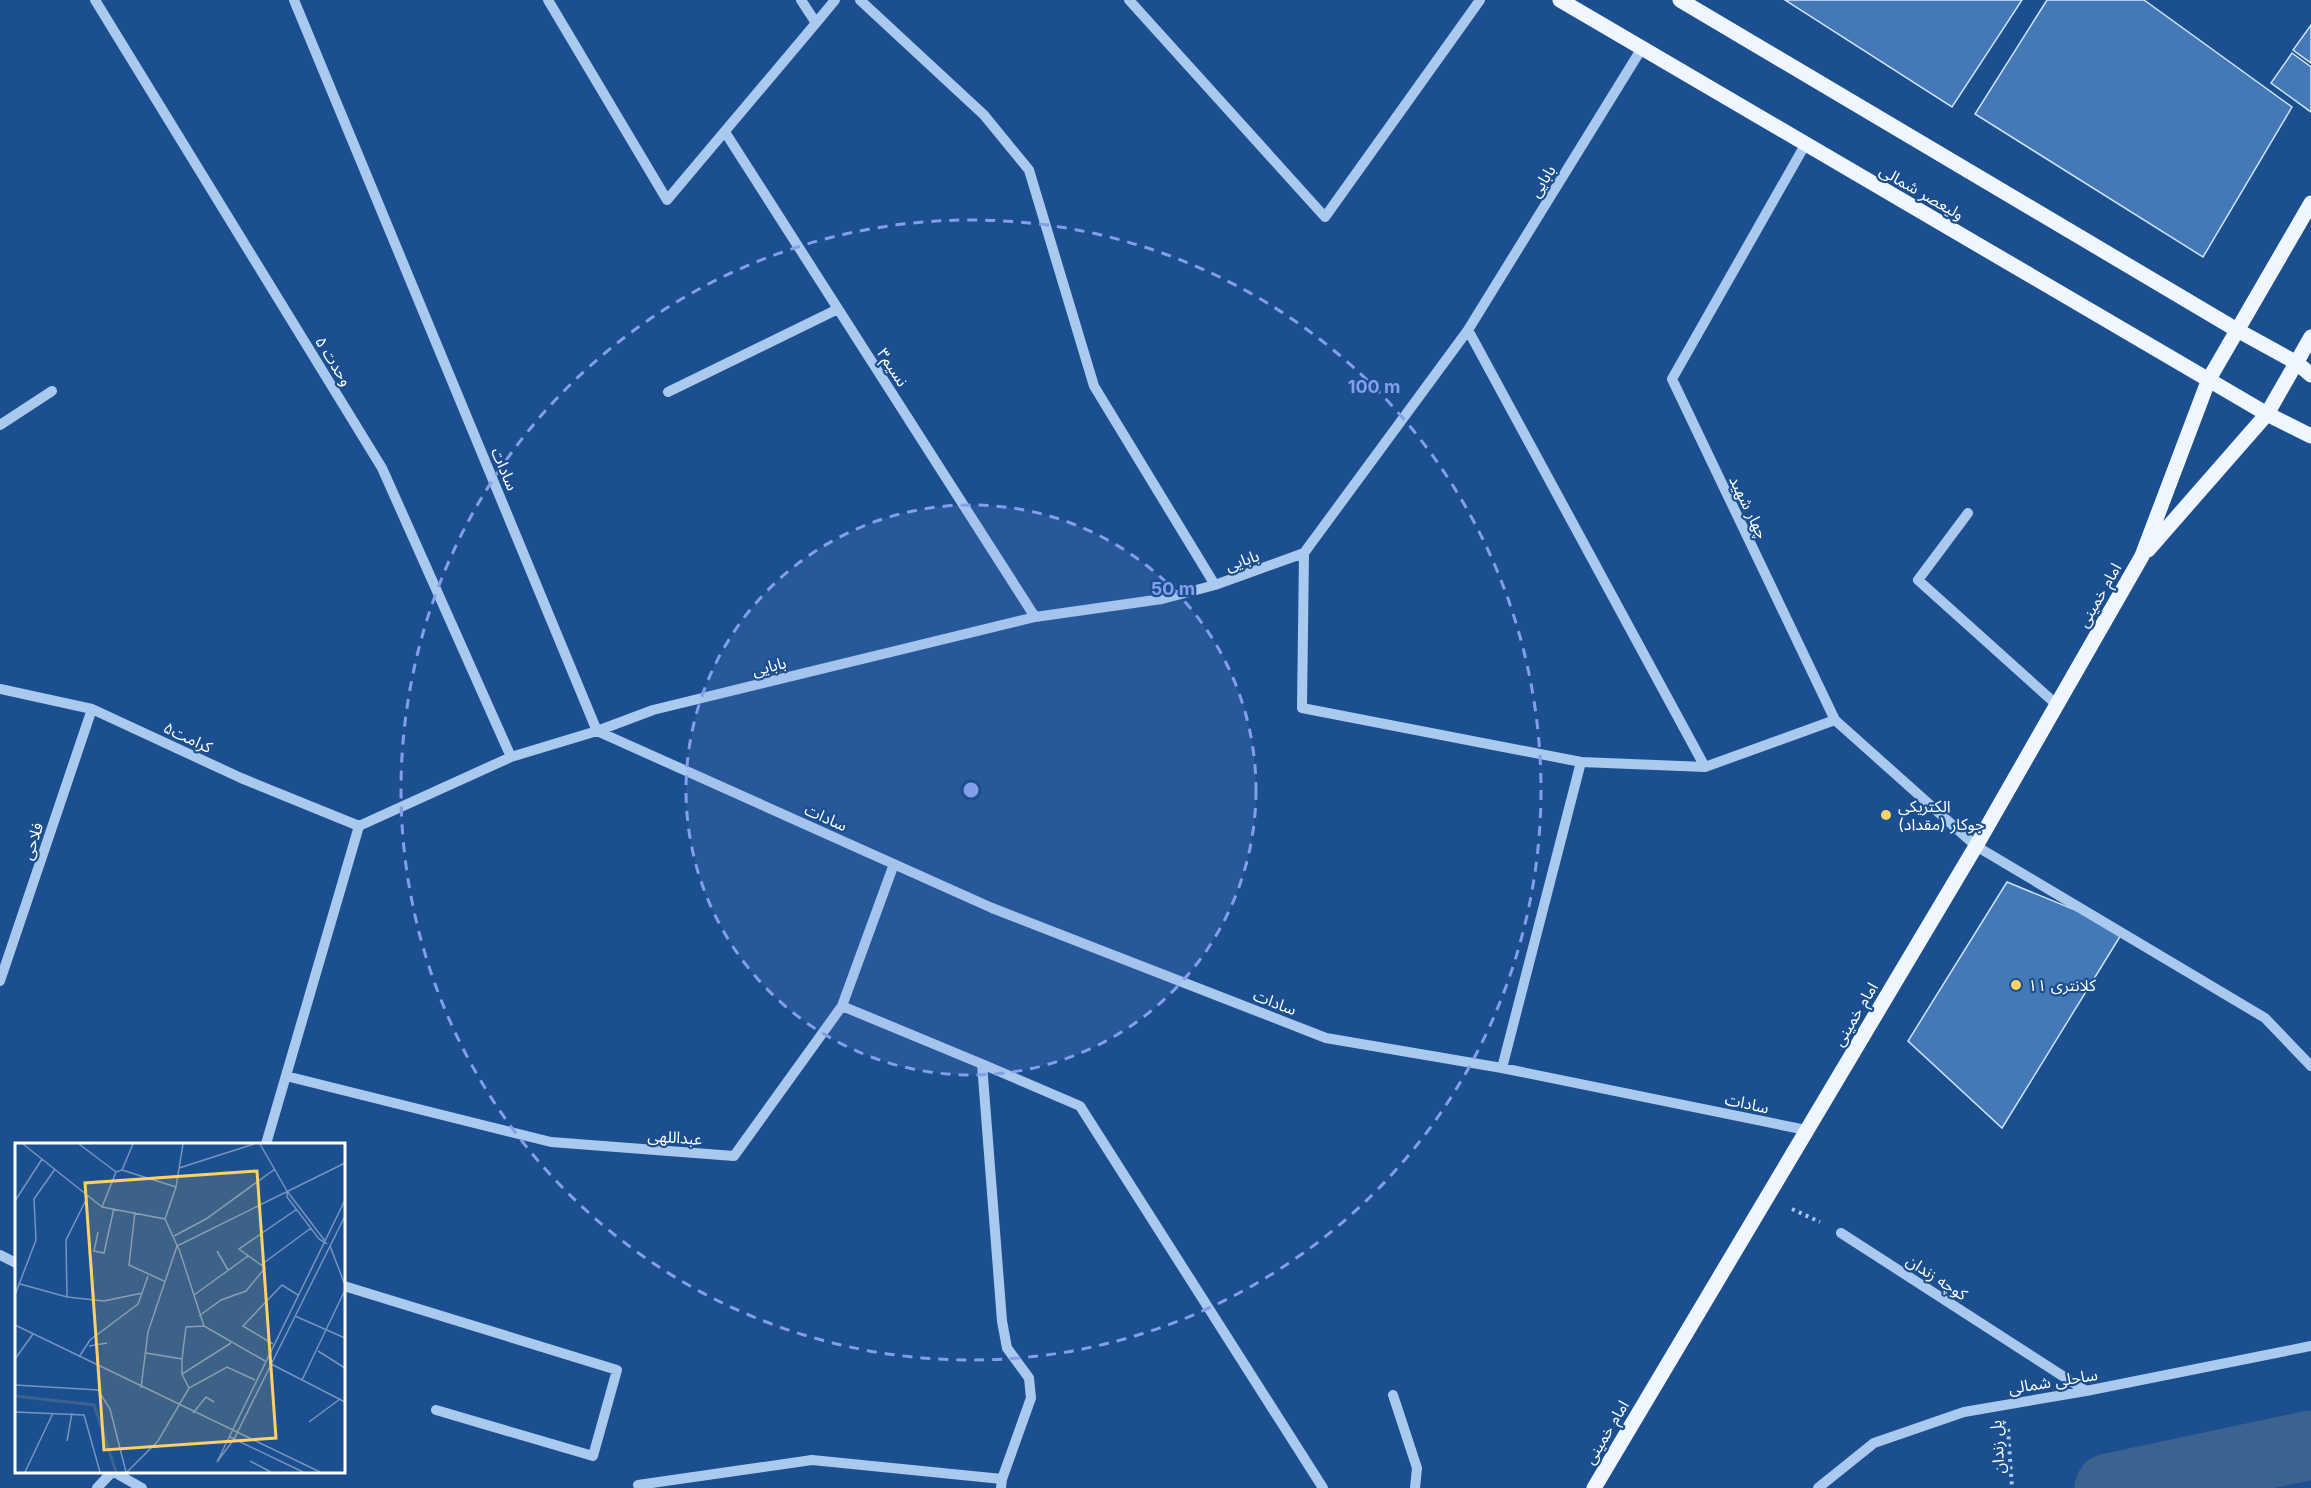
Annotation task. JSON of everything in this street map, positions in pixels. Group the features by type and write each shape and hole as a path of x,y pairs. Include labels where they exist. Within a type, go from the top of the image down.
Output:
{"main road":[{"name":"ولیعصر شمالی","path":"1560,0 2267,414 2311,436"},
{"path":"1680,0 2237,330 2297,363 2311,375"},
{"name":"امام خمینی","path":"1594,1488 1976,846 2142,556 2209,379 2311,203"},
{"name":"امام خمینی","path":"2142,556 2267,414 2311,337"}],"street":[{"name":"وحدت ۵","path":"95,0 382,468 511,757"},
{"name":"سادات","path":"294,0 597,731 992,908 1326,1038 1502,1068 1806,1130"},
{"path":"548,0 667,200 835,0"},
{"path":"801,0 816,24"},
{"path":"860,0 984,115 1029,170 1094,386 1215,585"},
{"path":"1129,0 1325,217 1480,0"},
{"name":"بابایی","path":"359,826 511,757 597,731 653,710 1035,617 1162,598 1215,585 1304,553 1468,330 1642,48"},
{"name":"نسیم۳","path":"725,132 1035,617"},
{"name":"چهار شهید","path":"1805,145 1672,380 1835,720 1976,846 2265,1018 2311,1066"},
{"path":"669,392 838,309"},
{"path":"1468,330 1705,767"},
{"path":"0,425 52,391"},
{"path":"1968,513 1918,580 2056,705"},
{"path":"1304,553 1302,708 1581,762 1705,767 1835,720"},
{"name":"کرامت۵","path":"0,689 92,709 241,778 359,826"},
{"name":"فلاحی","path":"2,974 92,709"},
{"path":"1502,1068 1581,762"},
{"path":"266,1143 359,826"},
{"name":"عبداللهی","path":"286,1076 551,1142 734,1156 842,1006 894,864"},
{"path":"842,1006 1080,1107 1323,1488"},
{"path":"638,1485 813,1460 1002,1483 1031,1398 1029,1378 1007,1348 1002,1321 982,1064"},
{"name":"کوچه زندان","path":"1841,1233 2086,1391"},
{"path":"0,1255 15,1262"},
{"path":"345,1286 617,1370 593,1456 436,1410"},
{"name":"ساحلی شمالی","path":"1818,1488 1874,1443 1964,1412 2086,1391 2311,1346"},
{"path":"1393,1395 1417,1468 1415,1488"},
{"path":"96,1488 112,1473"},
{"path":"115,1473 142,1488"}],"path":[{"path":"1767,1197 1841,1233"},
{"name":"پل زندان","path":"2006,1404 2012,1488"}],"building":[{"path":"1785,0 2022,0 1952,107"},
{"path":"2047,0 2144,0 2292,107 2203,257 1975,114"},
{"path":"2311,25 2311,63 2293,50"},
{"path":"2292,53 2311,67 2311,112 2271,83"},
{"name":"کلانتری ۱۱","path":"2007,882 2124,930 2002,1128 1908,1041"}],"waterway":[{"path":"2109,1488 2311,1445"}],"place":[{"name":"الکتریکی جوکار (مقداد)","path":"1886,815"},
{"name":"کلانتری ۱۱","path":"2016,985"}]}
